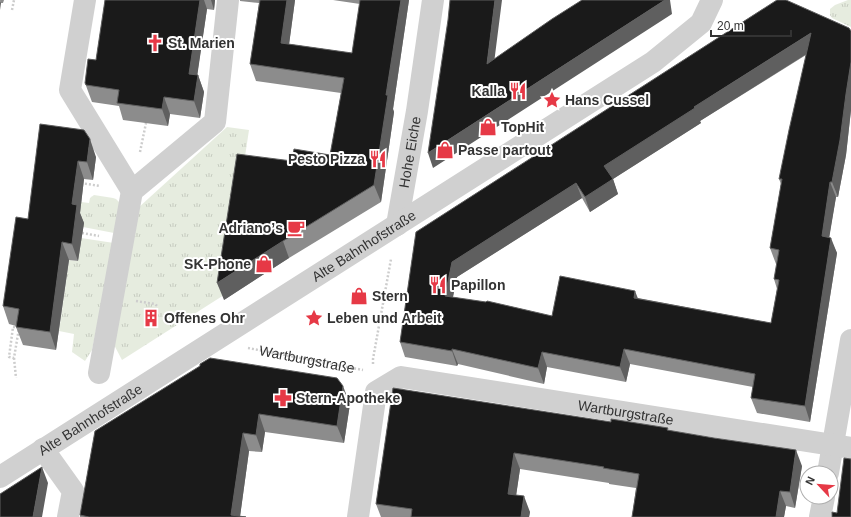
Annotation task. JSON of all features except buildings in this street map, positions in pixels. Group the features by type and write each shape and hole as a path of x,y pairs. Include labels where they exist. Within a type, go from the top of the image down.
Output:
{"street":[{"path":"85,0 70,90 132,191"},
{"path":"99,373 132,191 215,122 228,0"},
{"name":"Hohe Eiche","path":"396,225 417,111 433,0"},
{"name":"Alte Bahnhofstraße","path":"0,476 653,62 701,23 712,0"},
{"path":"832,465 842,447 838,414 851,340"},
{"name":"Wartburgstraße","path":"375,382 401,376 842,447"},
{"path":"358,517 375,382"},
{"path":"43,449 73,490 68,517"},
{"path":"820,517 822,505"}],"path":[{"path":"12,10 14,0"},
{"path":"79,182 91,184"},
{"path":"375,382 373,359 396,225"},
{"path":"14,358 9,357 13,328 17,327 19,328 14,358 16,378"},
{"name":"Wartburgstraße","path":"212,342 375,382"}],"green space":[{"path":"851,0 851,27 832,18 830,15 830,9 835,5"},
{"path":"227,127 249,130 224,295 122,360 112,341 138,208"},
{"path":"94,195 113,198 120,203 114,233 83,227 78,222 81,202 89,203 90,198"},
{"path":"81,238 114,243 92,350 85,361 72,352 74,334 59,331 69,260 78,261"}],"place":[{"name":"St. Marien","path":"155,43"},
{"name":"Kalla","path":"518,91"},
{"name":"Hans Cussel","path":"552,100"},
{"name":"TopHit","path":"488,127"},
{"name":"Passe partout","path":"445,150"},
{"name":"Pesto Pizza","path":"378,159"},
{"name":"Adrianoʼs","path":"296,228"},
{"name":"SK-Phone","path":"264,264"},
{"name":"Papillon","path":"438,285"},
{"name":"Stern","path":"359,296"},
{"name":"Offenes Ohr","path":"151,318"},
{"name":"Leben und Arbeit","path":"314,318"},
{"name":"Stern-Apotheke","path":"283,398"}]}
